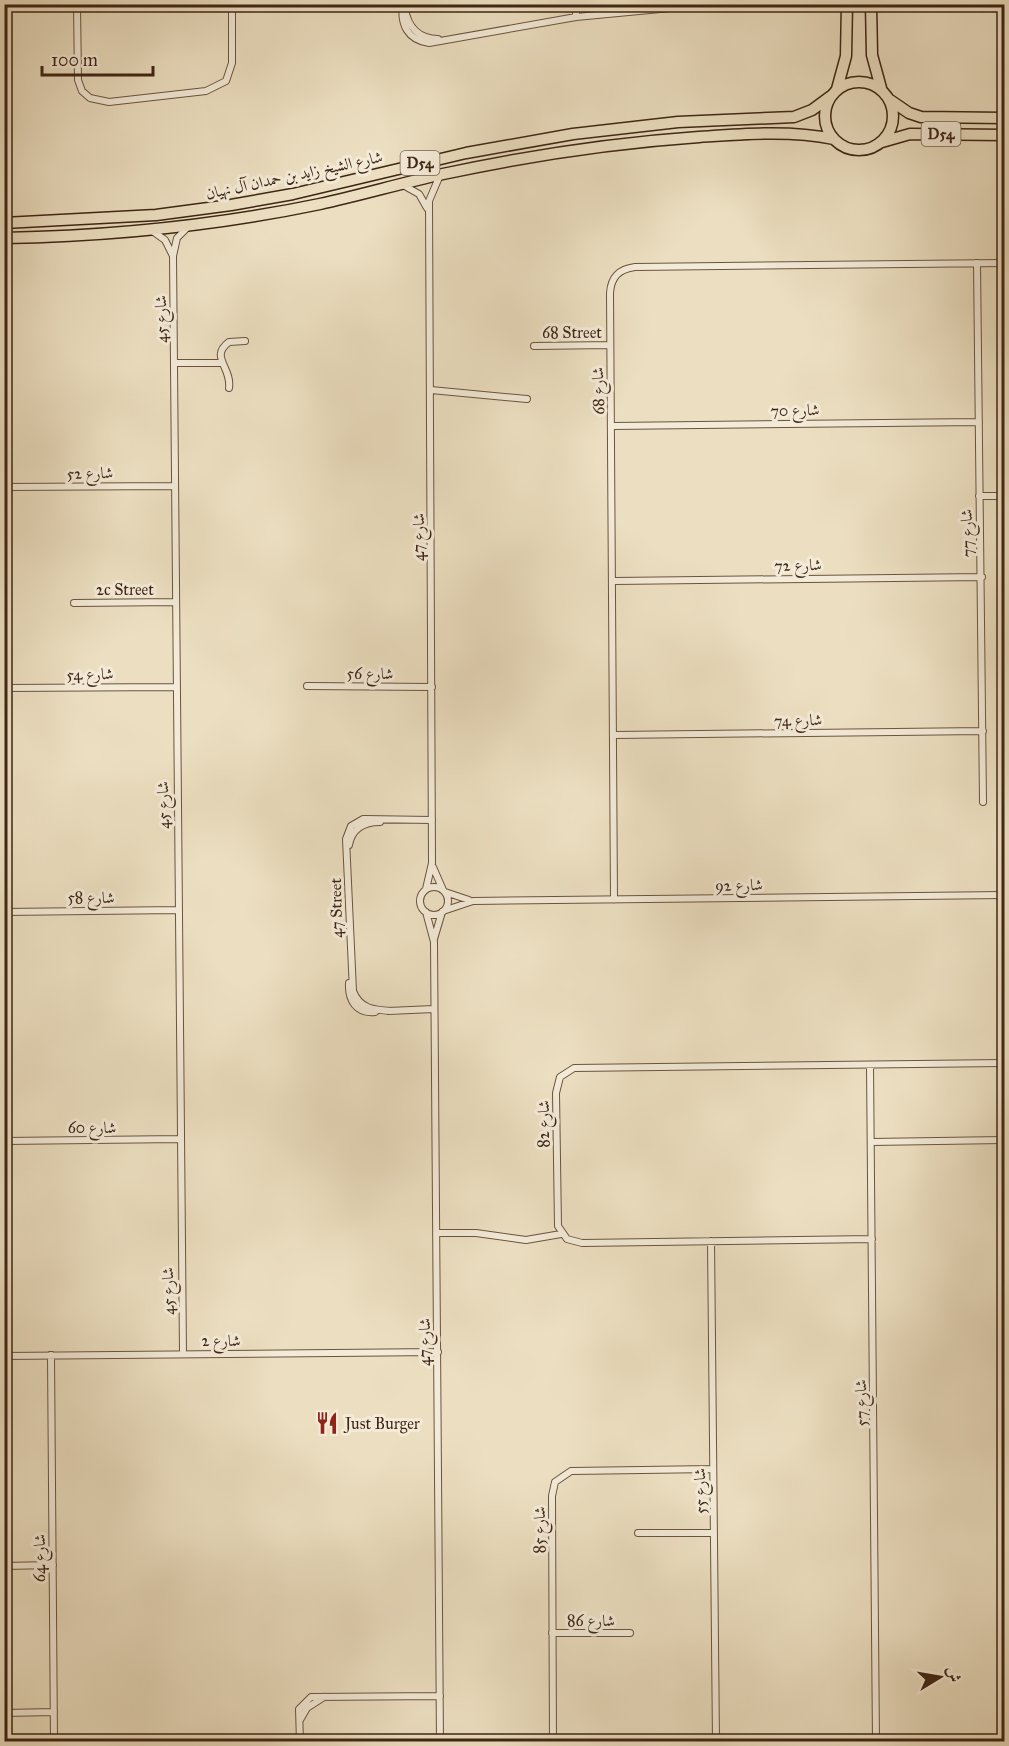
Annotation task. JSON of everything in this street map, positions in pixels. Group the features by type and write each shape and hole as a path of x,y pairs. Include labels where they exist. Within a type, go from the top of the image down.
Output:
{"main road":[{"path":"847,4 846,56 825,118 834,139 851,149 861,150 879,144 888,135 893,124 894,112 890,100 880,88 872,56 871,4"},
{"path":"834,92 854,81 863,81 880,88"},
{"name":"شارع الشيخ زايد بن حمدان آل نهيان","path":"4,223 156,215 293,194 438,159 538,139 678,122 794,117 812,110 834,92"},
{"name":"D54","path":"890,100 909,113 921,117 1005,118"},
{"name":"شارع الشيخ زايد بن حمدان آل نهيان","path":"4,237 104,236 279,212 526,158 645,141 768,134 814,135 834,139"},
{"name":"D54","path":"879,144 910,134 1005,135"},
{"path":"104,236 102,231 106,225 156,215"},
{"path":"29,237 83,230 86,220"}],"street":[{"path":"77,4 77,74 85,95 109,102 206,91 218,86 229,77 232,63 232,4"},
{"path":"403,4 402,21 423,42 576,17 713,4"},
{"path":"576,4 576,17"},
{"name":"شارع 47","path":"426,889 432,863 431,390 428,211 431,192 440,175"},
{"path":"401,185 419,194 428,211"},
{"name":"شارع 45","path":"183,1354 175,687 173,256 177,238 190,225"},
{"path":"150,230 165,240 173,256"},
{"name":"شارع 68","path":"614,900 614,581 610,345 611,285 614,278 627,268 1005,262"},
{"name":"شارع 77","path":"977,263 983,802"},
{"path":"230,388 230,375 222,363 220,353 225,344 234,340 245,341"},
{"name":"68 Street","path":"534,346 610,345"},
{"path":"175,363 222,363"},
{"path":"431,390 527,399"},
{"name":"شارع 70","path":"612,426 979,422"},
{"name":"شارع 52","path":"4,488 175,486"},
{"path":"979,496 1005,496"},
{"name":"شارع 72","path":"614,581 982,577"},
{"name":"2c Street","path":"74,603 175,602"},
{"name":"شارع 56","path":"307,686 432,687"},
{"name":"شارع 54","path":"4,688 175,687"},
{"name":"شارع 74","path":"614,735 983,731"},
{"name":"47 Street","path":"432,820 389,820 366,823 358,828 350,839 348,858 350,958 352,987 357,999 371,1009 391,1011 434,1009"},
{"name":"شارع 47","path":"432,863 444,891"},
{"path":"435,887 444,891 447,902 442,911 434,915 426,912 420,901 426,889 435,887"},
{"name":"شارع 92","path":"444,891 473,901"},
{"name":"شارع 92","path":"442,911 473,901 1005,895"},
{"name":"شارع 58","path":"4,912 178,910"},
{"name":"شارع 47","path":"440,1742 434,942 442,911"},
{"name":"شارع 47","path":"426,912 434,942"},
{"name":"شارع 82","path":"561,1234 558,1218 556,1093 560,1077 566,1071 574,1068 1005,1063"},
{"name":"شارع 57","path":"870,1065 876,1742"},
{"name":"شارع 60","path":"4,1141 180,1139"},
{"path":"871,1142 1005,1140"},
{"path":"437,1233 476,1233 526,1240 561,1234 574,1242 872,1239"},
{"name":"شارع 55","path":"711,1241 716,1742"},
{"name":"شارع 2","path":"4,1356 438,1352"},
{"name":"شارع 64","path":"51,1355 54,1742"},
{"name":"شارع 85","path":"553,1742 552,1496 555,1482 559,1477 571,1471 713,1469"},
{"path":"638,1533 714,1533"},
{"path":"4,1566 53,1565"},
{"name":"شارع 86","path":"552,1633 630,1633"},
{"path":"300,1742 299,1709 302,1703 310,1697 440,1696"},
{"path":"4,1713 54,1712"}],"place":[{"name":"Just Burger","path":"327,1423"}]}
